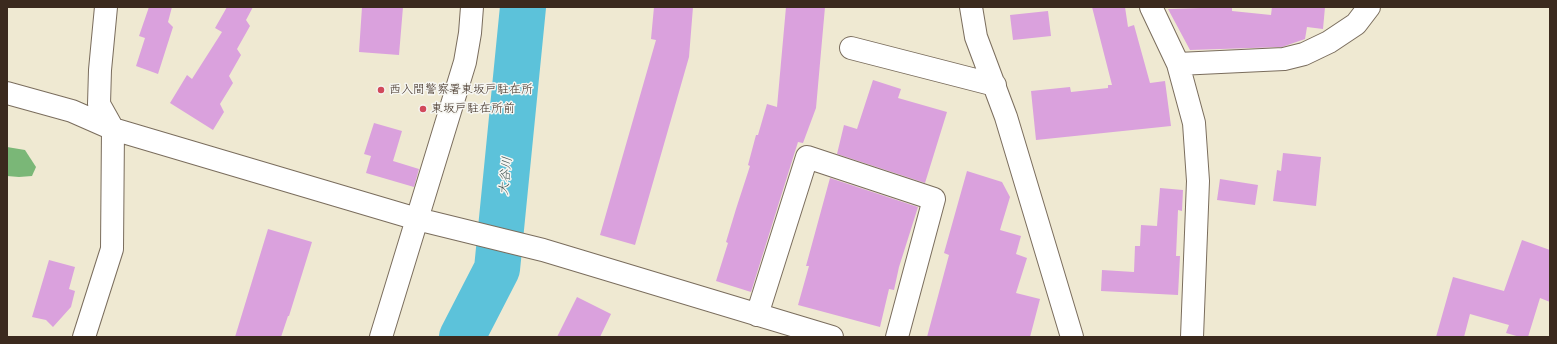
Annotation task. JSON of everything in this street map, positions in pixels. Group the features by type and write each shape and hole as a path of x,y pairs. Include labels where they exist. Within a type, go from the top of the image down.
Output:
{"street":[{"path":"84,337 112,249 113,129 99,104 100,70 106,7"},
{"path":"381,337 465,62 470,33 472,7"},
{"path":"971,7 976,37 1006,117 1072,337"},
{"path":"1151,7 1178,64 1194,123 1198,181 1192,337"},
{"path":"1178,64 1284,59 1304,54 1329,42 1356,24 1369,7"},
{"path":"851,48 995,85"},
{"path":"7,93 72,111 113,129 416,219 543,250 832,337"},
{"path":"757,314 807,157 934,198 897,337"}],"green space":[{"path":"7,147 25,150 36,167 32,176 7,176"}],"building":[{"path":"149,7 172,7 168,22 173,27 158,74 136,66 145,38 139,36"},
{"path":"227,7 253,7 246,20 250,26 237,49 241,55 229,76 233,83 220,104 224,112 213,130 170,103 187,75 192,79 222,32 215,28"},
{"path":"362,7 403,7 399,55 359,52"},
{"path":"654,7 693,7 689,57 635,245 600,235 656,40 651,39"},
{"path":"786,7 825,7 816,108 803,143 798,142 751,292 716,281 728,243 726,242 750,166 748,165 756,135 758,135 767,104 777,107"},
{"path":"1092,7 1125,7 1128,27 1134,25 1150,83 1165,81 1171,126 1036,140 1031,91 1070,87 1071,92 1108,88 1108,85 1112,85"},
{"path":"1232,7 1232,11 1271,15 1272,7 1325,7 1323,29 1307,27 1305,39 1282,47 1190,50 1168,9"},
{"path":"1048,11 1051,36 1013,40 1010,15"},
{"path":"873,80 901,89 898,98 947,112 925,183 837,154 844,125 857,129"},
{"path":"374,123 402,131 393,161 419,169 414,187 366,173 371,156 364,154"},
{"path":"1283,153 1321,157 1316,206 1273,201 1277,170 1281,171"},
{"path":"967,171 1002,182 1010,197 1000,230 1021,236 1016,254 1027,258 1016,293 1040,299 1030,337 927,337 949,255 944,253"},
{"path":"830,178 918,207 899,267 894,290 889,289 880,327 798,305 809,266 806,266"},
{"path":"1220,179 1258,185 1255,205 1217,200"},
{"path":"1160,188 1183,190 1182,211 1178,210 1176,256 1180,256 1178,295 1101,291 1102,270 1134,272 1135,246 1140,246 1141,225 1157,226"},
{"path":"268,229 312,242 281,337 235,337"},
{"path":"1522,240 1550,250 1550,302 1540,298 1528,337 1520,337 1506,333 1509,325 1470,314 1464,337 1436,337 1453,277 1504,291"},
{"path":"49,260 75,267 69,289 75,291 71,307 53,327 46,320 32,317"},
{"path":"577,297 611,314 600,337 557,337"}],"waterway":[{"name":"大谷川","path":"462,337 497,269 523,7"}],"place":[{"name":"西入間警察署東坂戸駐在所","path":"381,90"},
{"name":"東坂戸駐在所前","path":"423,109"}]}
